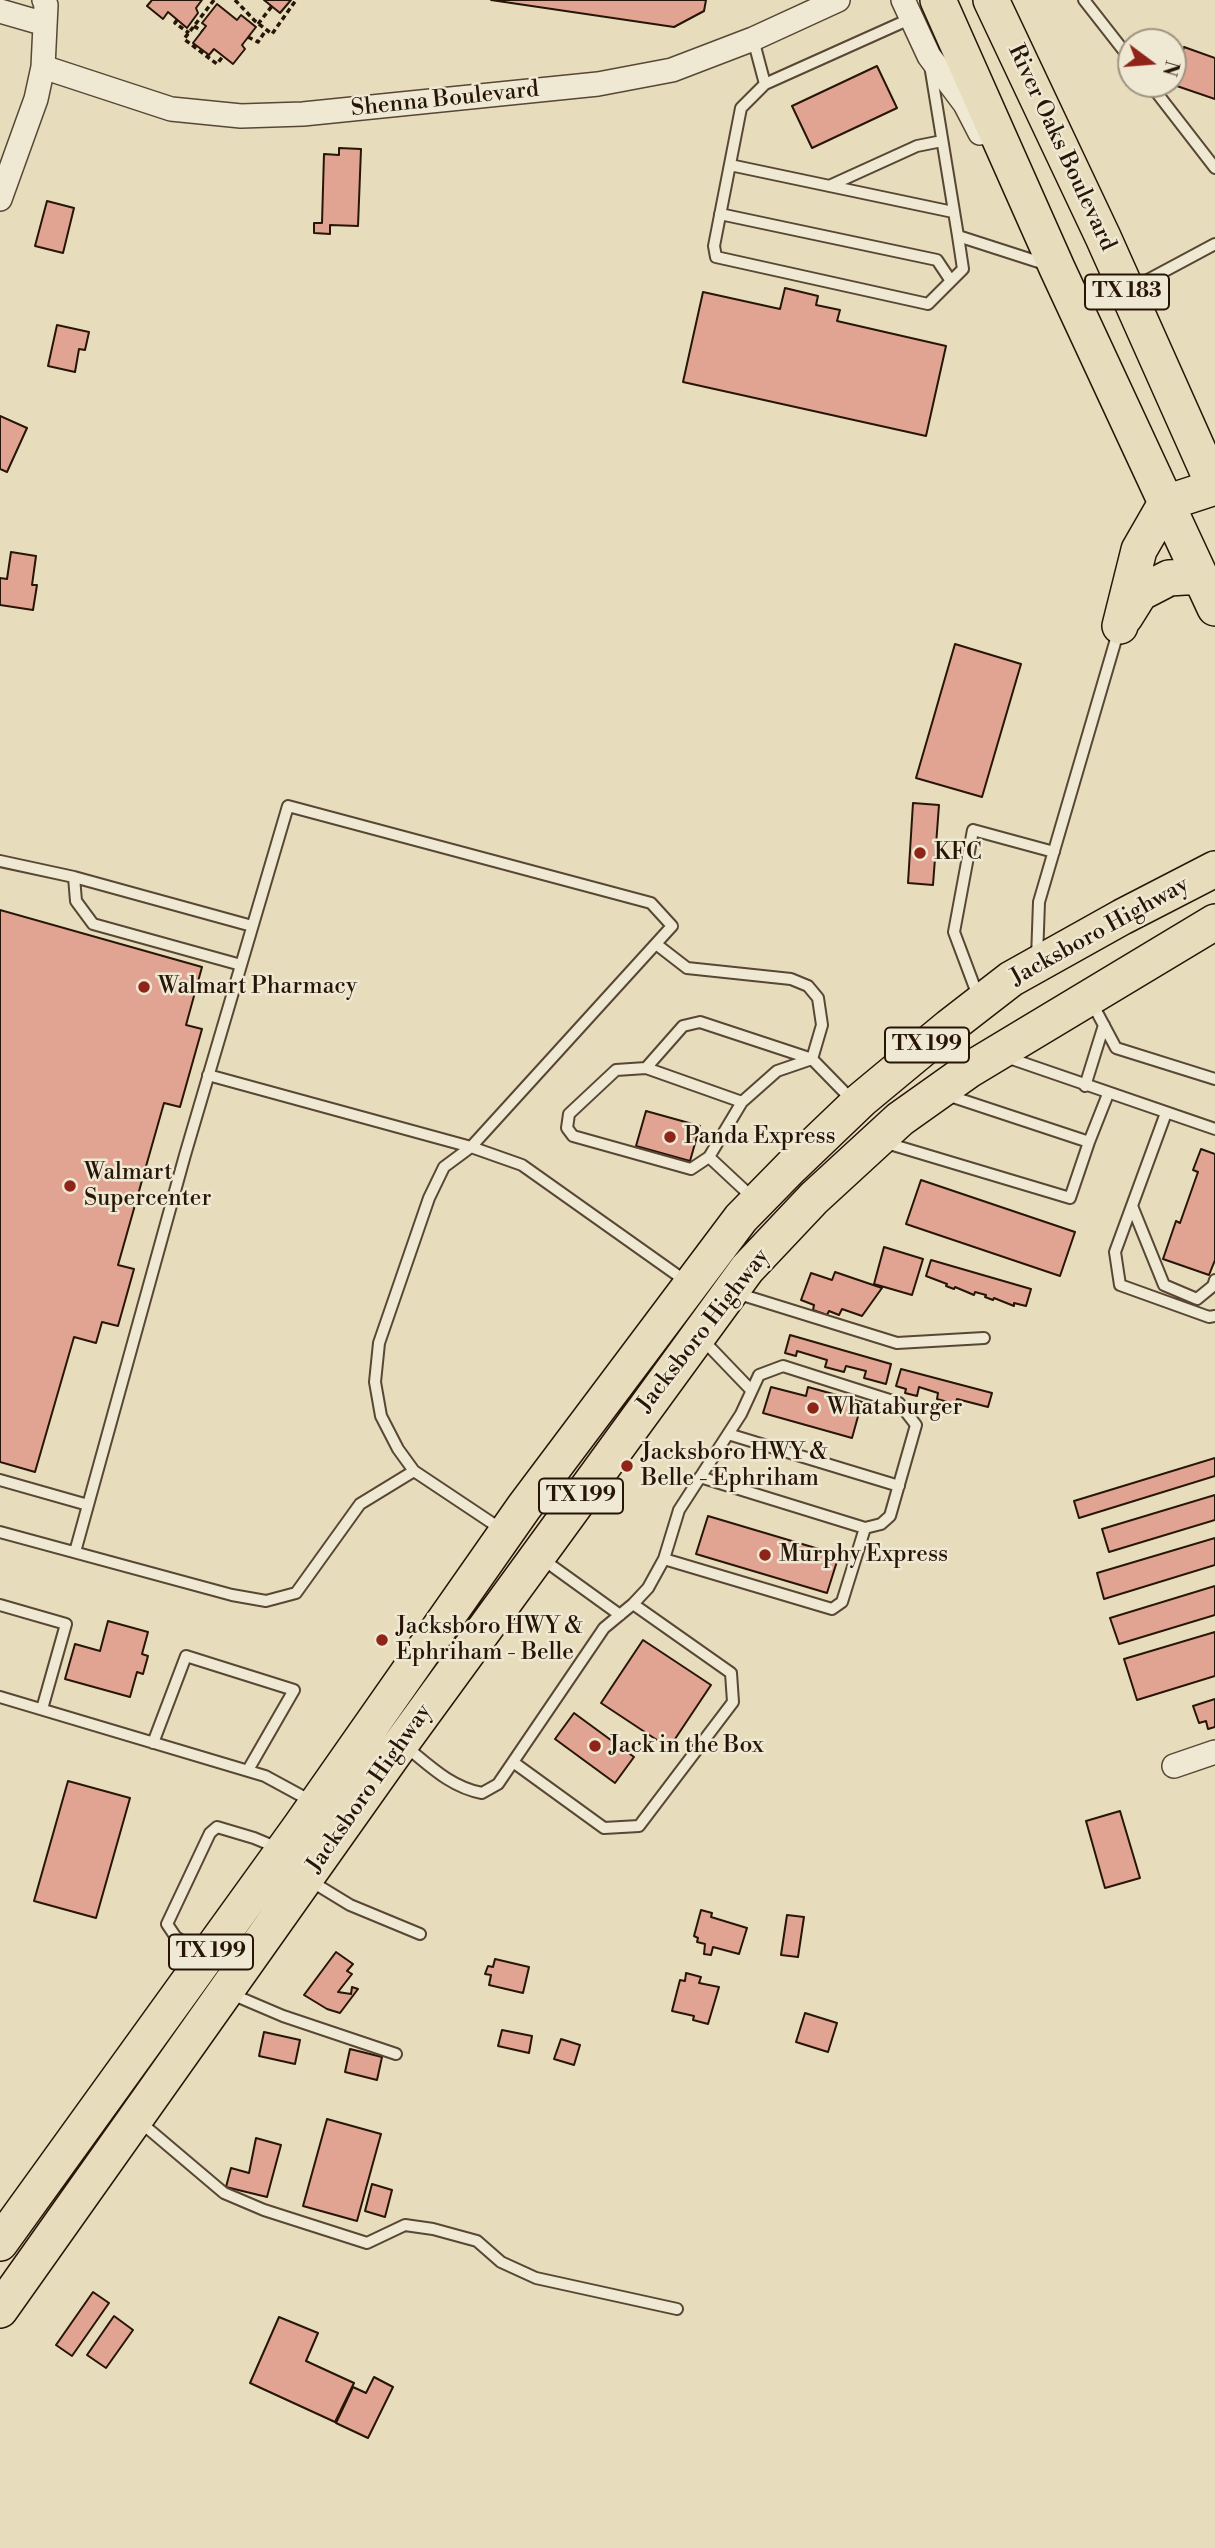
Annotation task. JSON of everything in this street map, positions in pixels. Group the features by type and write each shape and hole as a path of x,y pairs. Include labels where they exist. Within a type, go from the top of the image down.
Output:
{"main road":[{"name":"River Oaks Boulevard","path":"991,0 1127,291 1215,488"},
{"name":"TX 183","path":"918,6 1020,181 1057,268 1215,608"},
{"path":"1120,626 1139,550 1166,503 1215,488"},
{"path":"1120,626 1140,593 1169,578 1200,576"},
{"name":"Jacksboro Highway","path":"0,2244 316,1805 506,1532 741,1218 856,1105 948,1027 1011,979 1215,869"},
{"name":"Jacksboro Highway","path":"0,2310 402,1743 747,1269 814,1198 900,1119 983,1062 1097,1012 1174,946 1215,925"},
{"path":"948,1027 983,1062"},
{"path":"506,1532 538,1556"},
{"path":"0,2244 29,2269"}],"street":[{"path":"0,199 36,99 43,67 44,0"},
{"name":"Shenna Boulevard","path":"43,67 171,109 241,116 278,115 598,84 672,70 753,39 838,0"},
{"path":"918,6 929,56 965,104 989,151 1020,181"},
{"path":"0,12 45,24"},
{"path":"1174,1766 1215,1752"}],"lane":[{"path":"1084,0 1117,42"},
{"path":"918,6 765,84 741,108 714,246 716,257 928,304 963,269 929,56"},
{"path":"753,39 765,84"},
{"path":"1161,98 1215,167"},
{"path":"829,186 917,146 942,141"},
{"path":"730,164 953,212"},
{"path":"720,214 937,260 951,281"},
{"path":"957,236 1057,268"},
{"path":"1127,291 1215,244"},
{"path":"1037,965 1039,902 1120,626"},
{"path":"75,1552 208,1075 288,806 651,903 672,926 471,1147 444,1167 429,1198 379,1343 375,1382 381,1416 398,1449 414,1471 506,1532"},
{"path":"981,1003 954,932 973,830 1054,852"},
{"path":"0,861 75,877 252,926"},
{"path":"75,877 76,901 93,923 241,965"},
{"path":"656,944 687,968 791,979 808,986 818,998 822,1025 812,1059"},
{"path":"1097,1012 1116,1048 1215,1079"},
{"path":"1085,1086 1097,1012"},
{"path":"646,1068 683,1026 700,1022 812,1059 856,1105"},
{"path":"742,1102 646,1068 616,1070 569,1114 567,1128 573,1136 691,1169 709,1157 742,1102 777,1072 812,1059"},
{"path":"983,1062 1085,1086 1215,1129"},
{"path":"208,1075 471,1147 522,1165 690,1284"},
{"path":"938,1092 1089,1142"},
{"path":"877,1140 1070,1198 1108,1094"},
{"path":"1166,1112 1115,1252 1120,1285 1209,1317 1215,1316"},
{"path":"709,1157 757,1202"},
{"path":"1132,1206 1164,1285 1197,1298 1213,1286 1215,1280"},
{"path":"730,1291 897,1343 984,1338"},
{"path":"698,1335 751,1390"},
{"path":"402,1743 438,1774 464,1789 482,1793 498,1784 604,1628 648,1588 664,1559 680,1510 700,1477 741,1414 759,1375 783,1366 899,1404 916,1424 890,1516 881,1524 865,1528 700,1477"},
{"path":"728,1434 899,1486"},
{"path":"0,1532 232,1595 266,1601 296,1593 360,1504 414,1471"},
{"path":"0,1480 88,1505"},
{"path":"664,1559 832,1609 842,1602 865,1528"},
{"path":"538,1556 620,1615"},
{"path":"513,1762 604,1828 639,1826 733,1702 731,1673 633,1604"},
{"path":"0,1605 66,1624 42,1709"},
{"path":"153,1743 186,1656 294,1690 248,1770"},
{"path":"0,1697 248,1770 265,1776 316,1805"},
{"path":"206,1958 175,1936 167,1924 210,1833 217,1828 284,1850"},
{"path":"307,1879 350,1905 420,1934"},
{"path":"226,1992 283,2016 396,2054"},
{"path":"137,2119 224,2193 264,2210 367,2243 405,2225 433,2229 477,2241 501,2262 536,2278 677,2309"}],"path":[{"path":"214,0 184,39 217,64 223,56"},
{"path":"235,0 258,24 272,34 296,0"},
{"path":"258,24 272,6"},
{"path":"177,20 175,23 189,33"},
{"path":"194,26 202,31"},
{"path":"248,37 258,42 266,30"}],"building":[{"path":"152,0 202,0 196,8 198,13 187,28 168,12 163,19 147,6"},
{"path":"264,0 291,0 280,13"},
{"path":"491,0 706,0 704,11 674,27"},
{"path":"217,4 237,20 241,15 256,27 242,45 245,49 233,64 214,49 209,55 193,43 206,26 202,23"},
{"path":"1187,48 1215,58 1215,99 1187,89"},
{"path":"877,66 897,108 812,148 792,106"},
{"path":"339,148 361,149 358,226 330,225 330,234 314,233 314,223 322,223 324,154 339,155"},
{"path":"47,201 74,208 63,253 35,246"},
{"path":"785,288 818,296 816,305 840,310 837,321 946,346 926,436 683,382 703,292 780,309"},
{"path":"57,325 89,332 85,350 79,349 75,372 48,366"},
{"path":"0,416 27,428 7,472 0,469"},
{"path":"11,552 36,556 32,585 37,585 33,610 0,605 0,578 7,579"},
{"path":"955,644 1021,664 982,797 916,778"},
{"path":"913,803 939,805 933,885 908,883"},
{"name":"Walmart Supercenter","path":"0,910 202,967 186,1025 202,1029 180,1107 164,1103 118,1265 134,1269 118,1326 102,1322 96,1343 74,1337 35,1472 0,1462"},
{"path":"646,1111 700,1126 690,1161 636,1146"},
{"path":"1201,1149 1215,1154 1215,1260 1209,1275 1163,1259 1176,1221 1180,1223 1198,1172 1193,1170"},
{"path":"921,1180 1075,1232 1060,1276 906,1224"},
{"path":"884,1247 923,1259 912,1295 874,1284"},
{"path":"931,1260 1031,1289 1026,1306 1014,1303 1014,1306 985,1297 986,1295 975,1292 974,1295 946,1286 947,1284 926,1276"},
{"path":"835,1272 882,1288 862,1316 842,1309 839,1315 829,1311 827,1315 813,1310 814,1305 801,1300 811,1273 832,1280"},
{"path":"790,1335 891,1364 886,1384 864,1378 866,1371 846,1366 844,1372 825,1367 827,1360 797,1351 796,1356 785,1353"},
{"path":"901,1369 992,1393 988,1407 957,1399 955,1404 937,1399 938,1393 919,1387 917,1396 905,1393 906,1389 896,1386"},
{"name":"Whataburger","path":"771,1387 806,1396 808,1387 862,1402 852,1438 763,1413"},
{"path":"1215,1458 1215,1476 1079,1518 1074,1501"},
{"path":"1215,1495 1215,1520 1109,1552 1102,1529"},
{"path":"708,1516 839,1555 827,1593 696,1554"},
{"path":"1215,1538 1215,1565 1104,1599 1097,1573"},
{"path":"1215,1586 1215,1615 1119,1644 1110,1618"},
{"path":"108,1621 148,1632 142,1654 148,1656 143,1674 137,1672 130,1697 65,1679 75,1644 100,1651"},
{"path":"1215,1632 1215,1676 1137,1700 1124,1659"},
{"path":"643,1640 711,1685 669,1748 601,1703"},
{"path":"1215,1699 1215,1727 1208,1729 1206,1721 1199,1723 1193,1706"},
{"path":"574,1713 634,1757 615,1783 555,1739"},
{"path":"68,1781 130,1798 96,1918 34,1901"},
{"path":"1120,1811 1140,1878 1105,1888 1086,1821"},
{"path":"701,1910 712,1913 711,1917 747,1928 739,1954 713,1947 711,1955 704,1954 705,1944 697,1942 698,1938 694,1936"},
{"path":"787,1915 804,1917 798,1957 781,1955"},
{"path":"336,1952 353,1964 347,1971 352,1974 338,1992 351,1994 352,1987 358,1989 340,2013 327,2009 304,1995"},
{"path":"495,1959 529,1967 523,1993 489,1985 491,1975 485,1974 488,1966 493,1967"},
{"path":"686,1973 701,1977 699,1983 719,1987 708,2024 693,2020 694,2016 672,2011 680,1980 685,1981"},
{"path":"805,2013 837,2023 828,2052 796,2042"},
{"path":"502,2030 532,2036 529,2053 498,2046"},
{"path":"264,2032 300,2040 295,2064 259,2056"},
{"path":"561,2039 580,2045 574,2065 554,2059"},
{"path":"350,2049 382,2057 377,2080 345,2072"},
{"path":"327,2119 381,2134 357,2221 303,2206"},
{"path":"256,2138 281,2145 267,2197 226,2187 231,2168 249,2173"},
{"path":"372,2184 392,2190 385,2217 365,2211"},
{"path":"93,2292 109,2303 72,2356 56,2345"},
{"path":"114,2316 133,2330 106,2368 87,2355"},
{"path":"279,2317 318,2333 306,2361 354,2383 335,2422 250,2383"},
{"path":"374,2377 393,2387 368,2438 336,2423 353,2387 366,2393"}],"place":[{"name":"KFC","path":"920,853"},
{"name":"Walmart Pharmacy","path":"144,987"},
{"name":"Panda Express","path":"670,1137"},
{"name":"Walmart Supercenter","path":"70,1186"},
{"name":"Whataburger","path":"813,1408"},
{"name":"Jacksboro HWY & Belle - Ephriham","path":"627,1466"},
{"name":"Murphy Express","path":"765,1555"},
{"name":"Jacksboro HWY & Ephriham - Belle","path":"382,1640"},
{"name":"Jack in the Box","path":"595,1746"}]}
